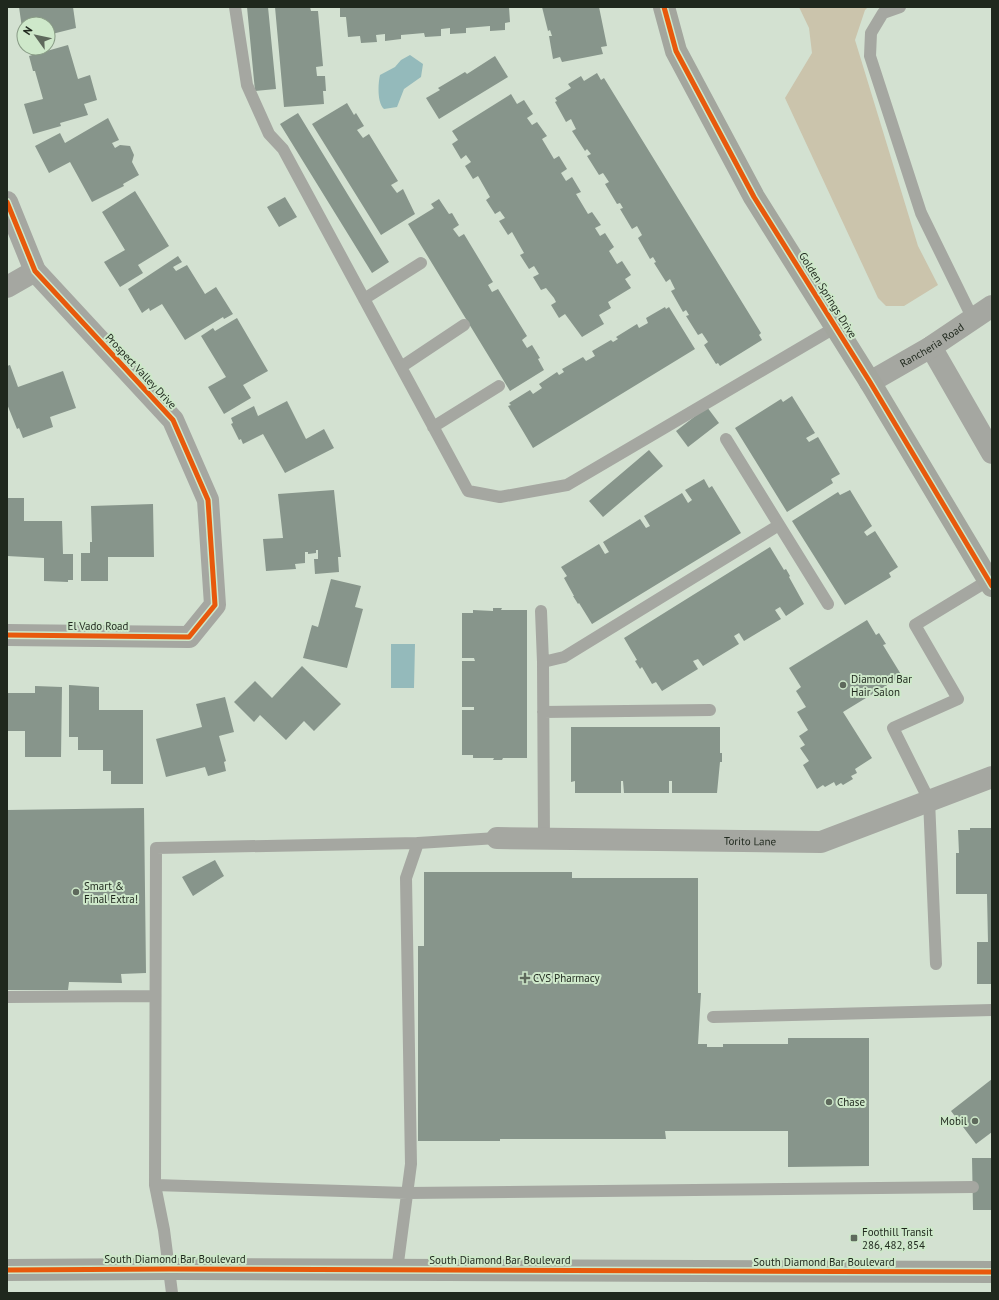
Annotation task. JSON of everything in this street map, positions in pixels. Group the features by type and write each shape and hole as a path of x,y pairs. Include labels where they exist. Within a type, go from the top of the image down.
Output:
{"main road":[{"name":"Golden Springs Drive","path":"664,7 676,51 743,176 870,382 990,583"},
{"name":"South Diamond Bar Boulevard","path":"7,1270 169,1269 992,1272"}],"street":[{"name":"Prospect Valley Drive","path":"7,202 35,271 173,420 208,500 216,605 189,637"},
{"path":"7,287 35,271"},
{"name":"Rancheria Road","path":"870,382 931,347 992,306"},
{"path":"931,347 992,453"},
{"name":"El Vado Road","path":"7,635 189,637"},
{"name":"Torito Lane","path":"497,838 821,842 992,777"}],"lane":[{"path":"235,7 247,84 269,134 283,149 468,491 500,497 567,485 836,327"},
{"path":"900,7 883,13 871,33 870,56 921,213 973,318"},
{"path":"364,299 421,263"},
{"path":"401,367 464,325"},
{"path":"433,427 500,386"},
{"path":"726,439 828,604"},
{"path":"543,662 564,657 779,525"},
{"path":"936,964 929,800 893,728 958,699 916,625 990,583"},
{"path":"541,611 543,662 544,839"},
{"path":"543,712 710,710"},
{"path":"172,1293 164,1230 155,1185 156,848 418,843 497,838"},
{"path":"397,1270 411,1164 406,878 418,843"},
{"path":"7,998 155,996"},
{"path":"713,1017 992,1010"},
{"path":"155,1185 407,1193 973,1187"}],"shaded area":[{"path":"799,7 868,7 865,10 855,40 918,246 938,285 904,306 886,306 878,298 785,98 812,53 809,28"}],"water":[{"path":"410,55 423,64 421,77 404,89 397,107 384,109 379,98 380,75 395,67 401,60"},
{"path":"391,644 415,644 414,688 391,688"}],"building":[{"path":"19,7 73,7 76,28 56,33 56,16 20,16"},
{"path":"247,7 268,7 276,89 255,91"},
{"path":"275,7 310,7 311,11 318,11 323,66 316,67 317,76 325,76 326,91 323,91 324,104 284,107"},
{"path":"340,7 509,7 510,22 505,23 505,30 490,31 490,26 466,28 466,33 450,34 450,28 441,29 441,36 425,37 424,33 401,35 401,39 385,41 385,34 376,35 377,42 361,43 360,36 348,37 346,17 340,17"},
{"path":"542,7 599,7 607,46 601,47 603,54 562,62 560,57 553,59 549,36 552,36 550,30 548,31"},
{"path":"68,45 78,79 90,75 97,100 84,104 88,115 60,123 61,126 33,134 24,104 43,99 29,56 56,56 56,48"},
{"path":"495,56 508,77 439,119 426,98 440,90 438,88 465,72 467,74"},
{"path":"597,73 601,80 604,78 761,333 759,335 762,340 720,366 718,363 716,364 704,345 708,342 702,333 698,335 686,316 689,315 686,310 683,312 671,291 675,289 670,279 666,282 654,263 656,262 653,257 650,259 638,238 642,235 637,226 632,229 620,209 623,208 620,203 617,204 605,184 609,182 603,173 599,175 587,156 591,154 587,149 585,151 572,131 576,129 571,119 566,122 555,102 557,101 555,98 571,88 568,84 581,76 584,81"},
{"path":"511,94 517,104 524,100 533,114 527,118 532,125 537,122 547,136 542,139 554,159 559,156 567,169 561,173 566,181 572,177 581,192 576,194 588,214 592,212 601,225 595,228 600,236 605,233 614,247 609,251 617,264 622,261 631,275 625,279 631,288 608,302 611,308 599,315 604,324 582,337 565,314 559,318 551,305 556,302 554,298 546,288 541,290 533,277 539,274 534,266 529,269 520,255 524,253 512,232 508,235 499,221 505,218 500,211 495,214 486,200 490,197 478,176 473,179 465,166 471,162 466,155 461,159 452,144 458,140 452,131"},
{"path":"347,103 354,115 356,113 364,126 357,130 363,138 369,134 398,181 391,185 397,193 403,189 415,214 381,235 312,124"},
{"path":"298,113 389,262 372,273 280,124"},
{"path":"108,118 119,140 112,143 115,148 120,145 130,146 134,155 132,162 139,175 123,184 124,186 92,202 70,162 49,173 35,146 60,133 65,143"},
{"path":"135,191 169,246 138,265 143,273 120,287 104,262 125,250 102,212"},
{"path":"285,197 297,217 279,227 267,207"},
{"path":"439,199 449,214 452,213 459,225 453,229 459,237 464,234 493,282 488,285 492,292 498,289 527,336 522,340 527,348 532,345 540,358 538,359 544,370 510,391 408,224 434,208 431,204"},
{"path":"178,256 182,262 173,267 176,271 187,265 205,294 216,287 233,314 224,319 223,317 185,340 162,304 150,311 149,308 142,313 128,289"},
{"path":"665,307 666,309 669,307 695,349 533,448 508,406 511,405 509,403 530,390 533,394 542,388 539,384 557,372 559,375 564,372 562,369 583,357 586,361 595,356 592,351 611,340 613,342 618,339 616,337 637,324 639,328 648,323 646,318"},
{"path":"237,318 268,371 243,385 251,398 224,414 208,387 226,377 201,336 213,328 215,331"},
{"path":"10,365 18,387 63,371 76,408 50,417 53,427 23,438 19,428 17,429 7,404 7,366"},
{"path":"792,396 815,433 806,438 809,442 818,437 840,474 831,479 833,483 787,512 735,428 781,399 783,402"},
{"path":"287,401 306,439 324,429 334,448 285,473 263,434 243,444 241,439 239,440 231,424 233,423 231,418 254,406 258,416"},
{"path":"707,407 719,423 688,447 676,431"},
{"path":"649,450 663,466 603,517 589,501"},
{"path":"704,479 709,488 712,486 741,533 592,624 573,596 564,578 567,576 561,567 599,544 605,554 609,552 603,542 640,519 646,528 650,526 644,516 682,493 688,503 692,500 685,490"},
{"path":"334,490 341,557 338,557 339,572 315,574 314,559 318,559 318,550 316,550 316,553 308,554 308,552 305,552 305,563 295,564 296,569 266,571 263,539 283,538 278,494"},
{"path":"850,490 872,526 864,532 867,536 875,531 898,567 889,573 891,577 845,605 792,521 838,492 840,495"},
{"path":"7,498 24,498 24,521 62,521 63,554 73,554 73,580 68,580 68,582 44,581 44,558 7,556"},
{"path":"153,504 154,557 108,557 108,581 81,581 81,553 90,553 90,542 92,542 91,506"},
{"path":"770,547 784,570 786,569 804,604 786,616 780,607 775,610 781,619 744,641 739,633 734,636 739,644 703,666 698,659 693,661 698,669 662,691 656,682 652,684 642,667 640,669 635,661 637,660 624,638"},
{"path":"331,579 361,586 355,607 363,609 347,668 303,658 312,625 318,627"},
{"path":"493,608 502,608 501,610 527,610 527,758 503,758 502,760 493,760 494,758 473,758 473,755 462,755 462,710 474,710 474,707 462,707 462,661 475,661 474,658 462,658 462,613 473,613 473,610 493,611"},
{"path":"867,620 876,635 879,633 886,644 883,645 902,676 843,712 872,758 855,769 857,773 851,776 853,779 843,785 841,783 836,786 834,782 825,787 823,785 817,789 803,765 809,761 800,748 805,745 799,736 808,730 797,712 806,707 796,691 801,687 789,668"},
{"path":"302,666 341,704 314,731 304,721 286,740 260,715 254,722 234,702 255,681 272,698"},
{"path":"69,685 99,687 99,710 143,710 143,784 111,784 111,771 103,771 103,750 78,750 78,737 69,737"},
{"path":"35,686 62,687 61,757 25,757 25,731 7,731 7,693 35,693"},
{"path":"225,697 234,732 219,736 226,761 224,762 226,771 208,776 205,767 166,777 156,739 202,727 196,704"},
{"path":"571,727 720,727 720,753 722,753 722,762 720,762 717,793 672,793 672,781 669,781 669,793 624,793 623,781 621,781 621,793 575,793 575,781 571,782"},
{"name":"Smart & Final Extra!","path":"144,808 146,973 121,974 122,983 69,982 68,990 7,990 7,810"},
{"path":"970,828 992,828 992,984 977,984 977,942 988,942 987,894 956,894 956,853 959,853 958,830 970,830"},
{"path":"215,860 224,876 193,896 182,877"},
{"path":"424,872 572,872 572,878 698,878 698,993 701,993 698,1044 707,1044 707,1047 723,1047 723,1044 788,1044 788,1038 869,1038 869,1166 788,1167 788,1131 665,1131 666,1139 500,1139 500,1141 418,1141 418,946 424,946"},
{"name":"Mobil","path":"992,1079 992,1132 976,1144 951,1111"},
{"path":"972,1158 992,1158 992,1210 973,1210"}],"cycle path":[{"path":"664,7 676,51 754,197 870,382 992,586"},
{"path":"7,202 35,271 173,420 208,500 215,605 189,637 7,635"},
{"path":"7,1270 169,1269 992,1272"}],"place":[{"name":"Diamond Bar Hair Salon","path":"843,685"},
{"name":"Smart & Final Extra!","path":"76,892"},
{"name":"CVS Pharmacy","path":"525,978"},
{"name":"Chase","path":"829,1102"},
{"name":"Mobil","path":"975,1121"},
{"name":"Foothill Transit 286, 482, 854","path":"854,1238"}]}
